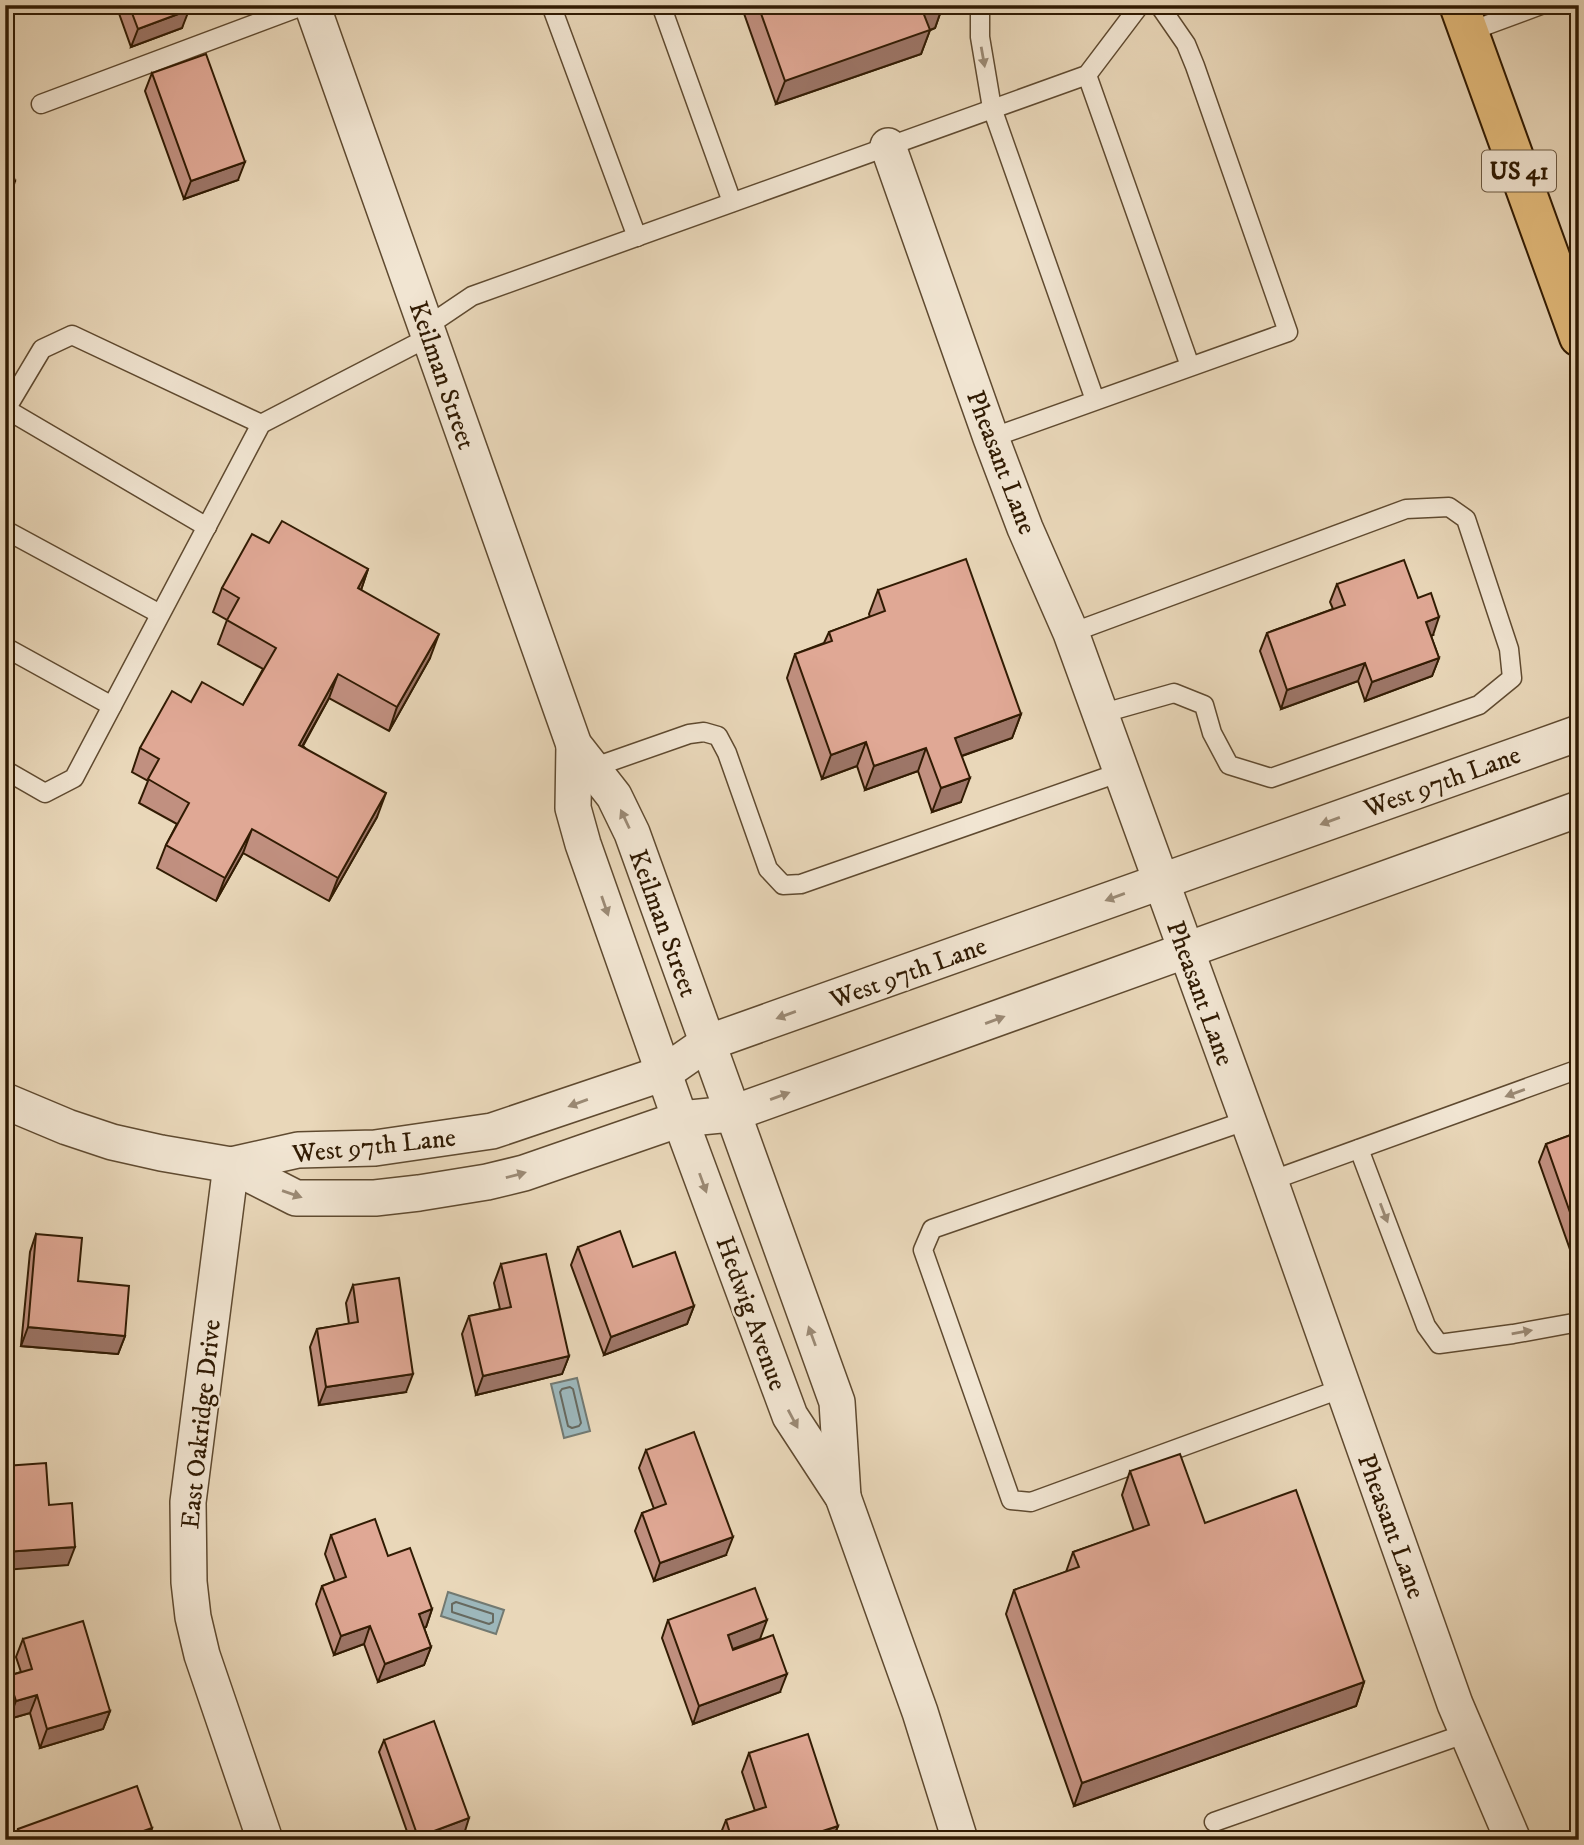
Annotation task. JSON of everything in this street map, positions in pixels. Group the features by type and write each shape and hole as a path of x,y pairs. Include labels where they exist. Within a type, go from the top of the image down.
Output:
{"highway":[{"name":"US 41","path":"1464,19 1579,337"}],"street":[{"name":"Keilman Street","path":"312,5 583,756 614,796 632,833 731,1114"},
{"name":"Pheasant Lane","path":"888,146 991,438 1025,528 1071,633 1467,1733 1513,1840"},
{"name":"West 97th Lane","path":"231,1165 298,1150 375,1149 492,1131 664,1073 706,1043 1579,733"},
{"name":"Keilman Street","path":"583,756 573,808 680,1119"},
{"name":"West 97th Lane","path":"5,1101 112,1142 231,1165 296,1198 375,1198 419,1194 524,1173 680,1119 731,1114 1579,809"},
{"name":"Hedwig Avenue","path":"731,1114 836,1402 843,1497"},
{"name":"Hedwig Avenue","path":"680,1119 790,1416 843,1497 920,1712 960,1840"},
{"name":"East Oakridge Drive","path":"231,1165 190,1477 188,1569 193,1617 202,1655 265,1840"}],"lane":[{"path":"41,104 305,5"},
{"path":"551,5 637,236"},
{"path":"661,5 732,202"},
{"path":"980,5 980,37 992,108 1095,400"},
{"path":"5,770 45,793 74,778 261,424 428,332 472,296 1087,75 1140,5"},
{"path":"991,438 1288,332 1191,55 1159,5"},
{"path":"1464,19 1541,5"},
{"path":"1087,75 1190,366"},
{"path":"207,527 6,410 42,349 72,335 261,424"},
{"path":"1071,633 1406,509 1449,507 1466,519 1509,649 1512,677 1479,705 1271,778 1229,765 1212,733 1204,705 1174,693 1100,713"},
{"path":"5,530 160,614"},
{"path":"5,646 112,706"},
{"path":"583,756 689,734 704,732 718,736 727,753 768,869 783,885 801,884 1121,772"},
{"path":"1270,1181 1579,1069"},
{"path":"1248,1120 932,1228 923,1250 1011,1500 1031,1502 1343,1388"},
{"path":"1359,1149 1426,1326 1439,1344 1579,1322"},
{"path":"1214,1822 1467,1733"}],"water":[{"path":"577,1378 590,1431 564,1438 551,1384"},
{"path":"448,1592 504,1610 496,1634 441,1616"}],"building":[{"path":"129,5 187,5 189,10 138,29"},
{"path":"758,5 941,5 923,12 930,30 785,81"},
{"path":"206,54 245,162 191,181 152,73"},
{"path":"10,165 15,181 5,184 5,167"},
{"path":"282,521 368,569 358,588 439,634 397,707 338,674 299,745 386,793 338,878 252,829 225,878 166,845 189,803 148,779 159,759 140,748 172,691 191,702 202,682 243,705 276,648 227,620 239,598 222,588 252,534 269,543"},
{"path":"966,559 1021,714 955,738 970,778 941,788 926,748 874,766 866,742 831,755 795,654 832,641 829,632 885,611 878,590"},
{"path":"1404,560 1418,598 1431,593 1439,617 1426,622 1439,658 1372,682 1365,663 1287,690 1267,633 1345,605 1337,584"},
{"path":"1579,1132 1579,1238 1546,1144"},
{"path":"620,1231 633,1267 675,1252 694,1306 611,1337 578,1247"},
{"path":"36,1234 82,1238 78,1281 129,1286 125,1336 28,1327"},
{"path":"546,1254 569,1356 483,1376 469,1316 511,1307 501,1264"},
{"path":"399,1278 413,1374 326,1387 317,1329 358,1322 353,1285"},
{"path":"694,1432 733,1537 660,1563 642,1513 666,1504 646,1450"},
{"path":"1180,1454 1205,1523 1296,1490 1364,1682 1082,1783 1014,1590 1079,1567 1073,1552 1149,1525 1130,1471"},
{"path":"46,1463 49,1505 72,1503 75,1547 5,1552 5,1466"},
{"path":"375,1519 388,1556 410,1548 432,1609 419,1614 431,1647 385,1664 370,1626 341,1636 322,1586 346,1577 331,1535"},
{"path":"755,1588 767,1620 728,1635 733,1650 773,1635 787,1674 699,1706 668,1620"},
{"path":"83,1621 110,1711 47,1729 37,1695 16,1701 8,1676 32,1669 23,1639"},
{"path":"434,1721 469,1818 418,1837 384,1740"},
{"path":"808,1734 838,1826 795,1840 732,1840 726,1820 766,1807 749,1753"},
{"path":"137,1786 152,1828 118,1840 21,1840 18,1829"}]}
